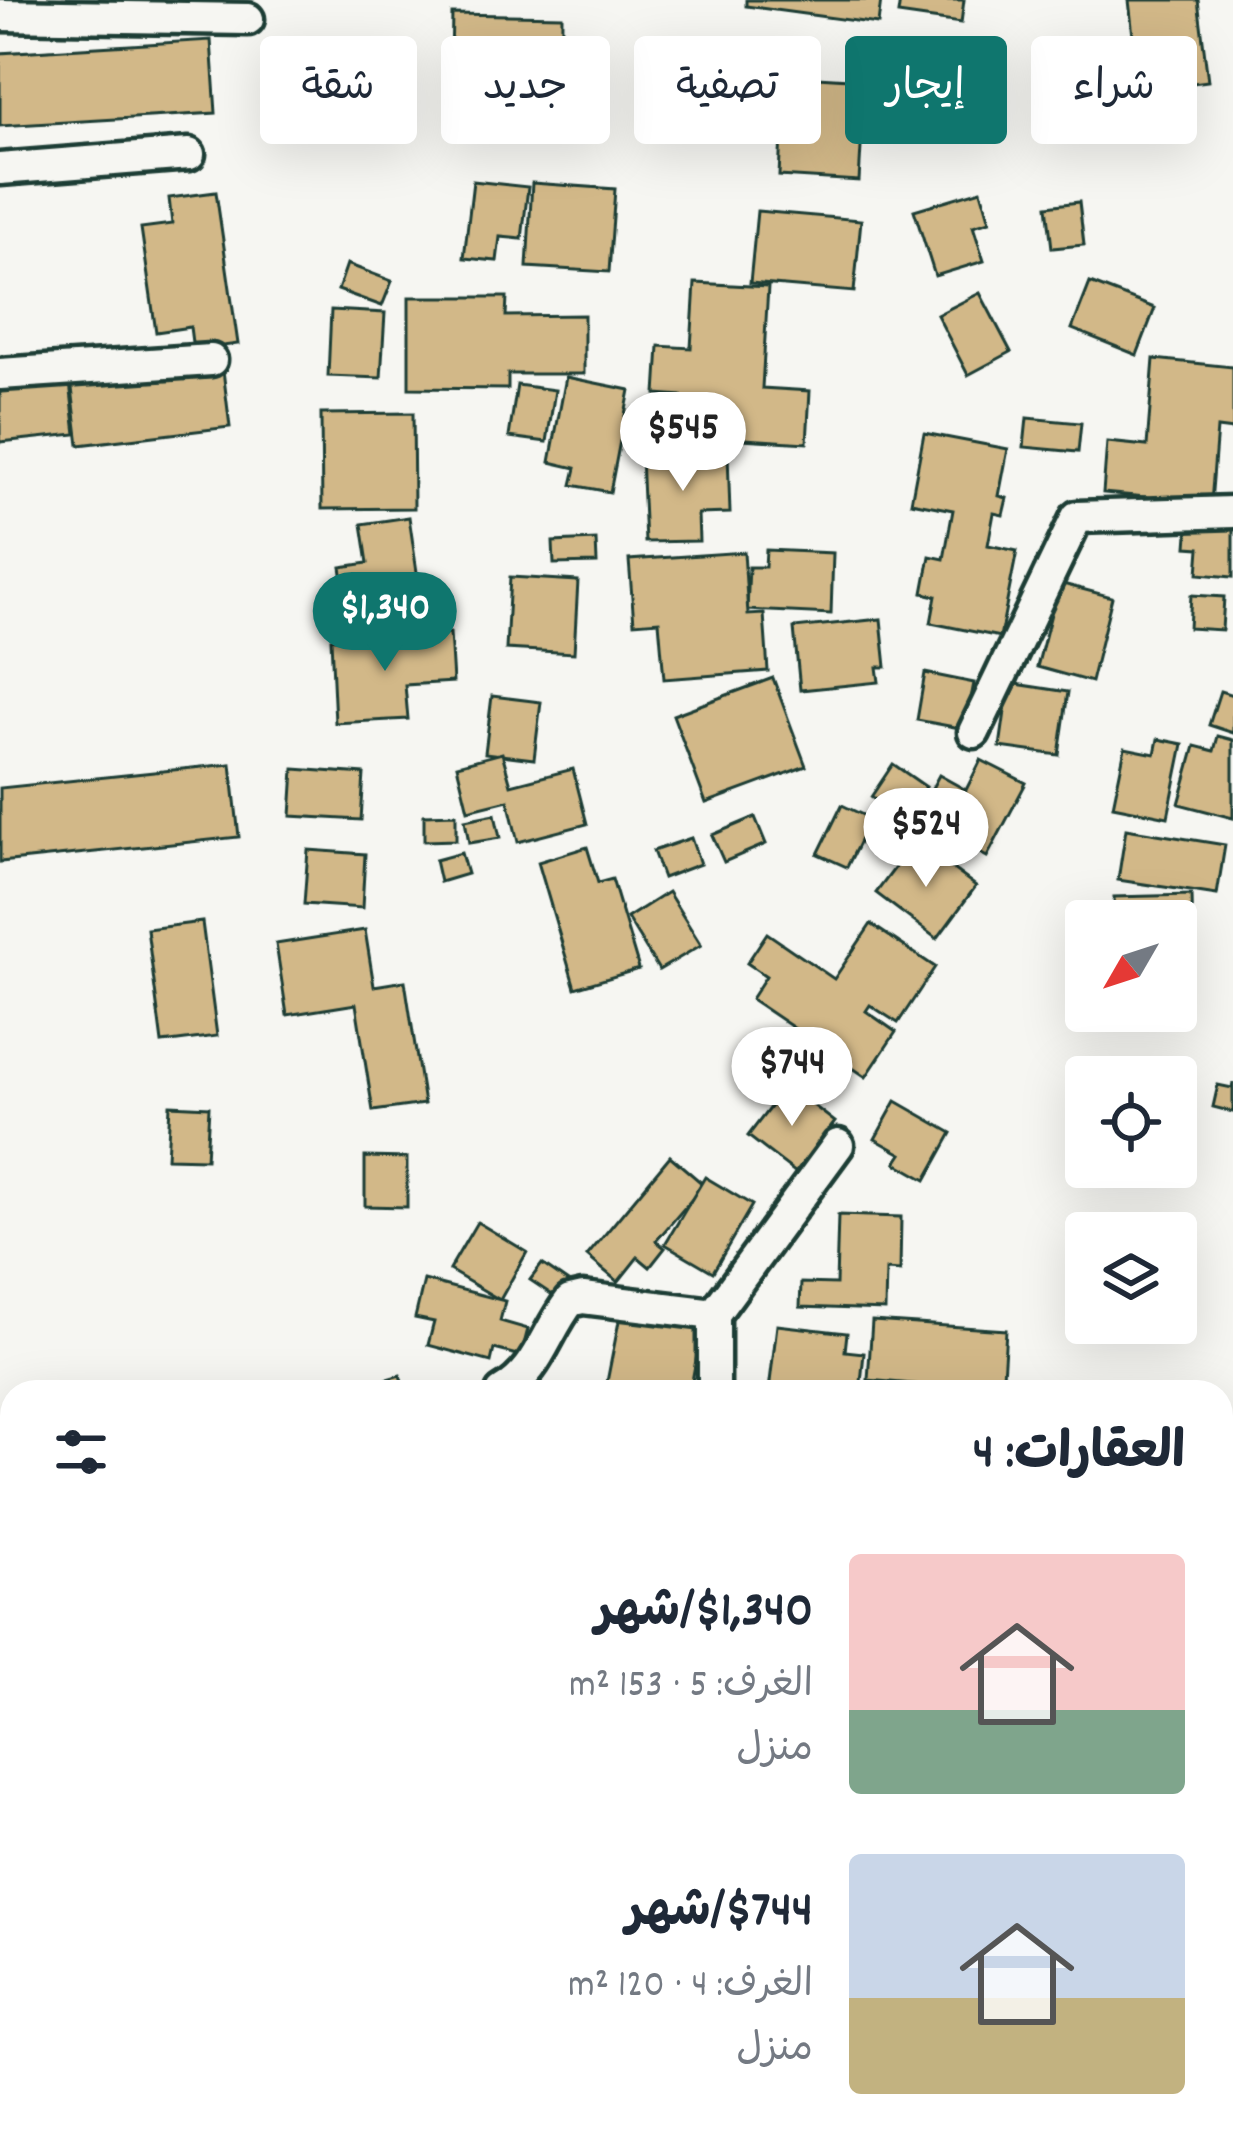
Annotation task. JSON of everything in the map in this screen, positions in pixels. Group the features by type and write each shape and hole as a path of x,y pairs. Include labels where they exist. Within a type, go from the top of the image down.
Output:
{"street":[{"path":"0,15 248,19"},
{"path":"0,169 189,154"},
{"path":"0,374 211,360"},
{"path":"974,732 1077,517 1233,512"},
{"path":"714,1380 714,1314 838,1145"},
{"path":"522,1380 570,1301 583,1298 714,1314"}],"building":[{"path":"746,0 881,0 878,24 746,6"},
{"path":"900,0 964,0 961,23 898,14"},
{"path":"1129,0 1198,0 1208,81 1197,82 1197,36 1133,36"},
{"path":"452,14 562,16 562,36 452,36"},
{"path":"211,40 216,113 0,126 0,53"},
{"path":"821,77 845,79 845,144 861,144 859,181 779,176 781,144 821,144"},
{"path":"473,181 528,187 522,239 500,237 497,261 464,258"},
{"path":"532,183 615,189 609,272 527,267"},
{"path":"981,190 990,221 973,226 984,261 935,276 914,210"},
{"path":"216,192 238,344 193,350 190,327 156,332 141,228 172,224 169,198"},
{"path":"1079,202 1084,245 1052,248 1047,206"},
{"path":"757,211 861,220 854,292 750,283"},
{"path":"347,264 392,281 382,306 338,290"},
{"path":"695,283 768,287 762,388 810,391 807,443 679,435 681,396 656,394 659,346 691,348"},
{"path":"1090,283 1155,308 1137,355 1072,329"},
{"path":"980,293 1011,352 968,375 937,315"},
{"path":"409,297 507,297 506,316 584,315 584,374 508,374 508,389 409,388"},
{"path":"331,310 385,313 381,378 328,376"},
{"path":"1154,359 1233,367 1233,430 1217,428 1211,503 1103,493 1107,442 1147,446"},
{"path":"222,362 230,427 79,445 71,380"},
{"path":"69,374 76,434 0,442 0,380"},
{"path":"566,377 630,390 610,492 572,485 576,468 550,462"},
{"path":"517,385 555,390 547,442 509,437"},
{"path":"413,413 414,508 322,509 321,414"},
{"path":"1027,418 1081,423 1078,452 1024,447"},
{"path":"924,433 1008,449 999,496 1007,498 1003,515 994,513 988,545 1017,551 1000,637 931,623 936,596 923,593 930,556 944,559 953,510 911,502"},
{"path":"728,454 730,513 698,514 699,541 645,542 641,457"},
{"path":"409,517 420,593 347,604 341,567 368,563 362,524"},
{"path":"1189,521 1233,525 1233,577 1198,574 1200,548 1187,547"},
{"path":"596,540 597,563 554,564 553,542"},
{"path":"766,550 833,553 831,614 747,610 749,567 765,567"},
{"path":"744,552 748,615 764,614 768,671 664,679 659,621 634,623 629,560"},
{"path":"510,577 578,581 574,653 506,649"},
{"path":"1059,583 1112,597 1091,682 1037,667"},
{"path":"1191,595 1224,597 1222,630 1189,628"},
{"path":"881,619 886,667 877,667 879,682 800,690 794,628"},
{"path":"450,633 453,682 405,685 408,719 335,723 331,639"},
{"path":"925,673 974,683 965,729 917,720"},
{"path":"773,678 806,766 706,803 673,715"},
{"path":"1009,683 1068,692 1059,755 1000,747"},
{"path":"1220,691 1233,695 1233,733 1209,725"},
{"path":"492,696 541,702 534,759 485,753"},
{"path":"1218,736 1233,740 1233,818 1179,804 1195,746 1214,751"},
{"path":"1158,739 1183,744 1168,817 1113,806 1125,748 1155,754"},
{"path":"502,753 511,785 573,769 587,824 518,842 508,800 468,810 457,765"},
{"path":"981,760 1026,783 987,857 916,818 939,775 966,790"},
{"path":"231,764 239,837 0,862 0,788"},
{"path":"893,764 926,787 904,820 871,797"},
{"path":"294,769 364,774 361,820 291,816"},
{"path":"842,805 871,819 847,867 818,854"},
{"path":"456,814 456,840 424,841 424,815"},
{"path":"495,814 500,838 469,843 465,820"},
{"path":"755,817 766,844 724,862 712,835"},
{"path":"1126,829 1225,845 1217,895 1118,880"},
{"path":"691,838 700,864 663,878 653,851"},
{"path":"915,841 976,886 937,939 876,893"},
{"path":"587,847 598,883 612,879 639,969 575,988 538,862"},
{"path":"308,850 365,854 362,908 304,904"},
{"path":"461,853 467,874 440,882 435,860"},
{"path":"668,892 701,945 659,970 627,918"},
{"path":"1191,895 1191,900 1114,900"},
{"path":"202,922 217,1036 162,1043 147,929"},
{"path":"871,924 935,967 898,1023 870,1005 866,1011 896,1032 866,1077 751,999 766,976 747,963 767,933 834,979"},
{"path":"365,930 374,986 405,981 424,1104 373,1111 356,1004 287,1015 276,944"},
{"path":"1233,1083 1233,1112 1213,1107 1218,1085 1232,1088"},
{"path":"787,1085 835,1122 796,1173 748,1136"},
{"path":"896,1101 952,1133 926,1180 896,1163 902,1154 875,1139"},
{"path":"170,1105 209,1107 206,1159 167,1158"},
{"path":"670,1156 704,1185 656,1241 665,1248 650,1267 638,1257 618,1282 587,1256"},
{"path":"365,1157 407,1158 407,1207 365,1206"},
{"path":"705,1177 752,1205 713,1272 665,1244"},
{"path":"838,1215 901,1217 900,1271 886,1270 885,1310 800,1307 801,1283 836,1284"},
{"path":"477,1222 527,1252 500,1300 449,1270"},
{"path":"542,1264 568,1282 557,1298 530,1280"},
{"path":"424,1280 505,1301 500,1321 528,1329 521,1356 494,1349 491,1362 428,1345 434,1322 415,1318"},
{"path":"621,1311 702,1327 692,1380 607,1380"},
{"path":"872,1321 1006,1330 1003,1380 868,1380"},
{"path":"777,1325 847,1333 845,1351 864,1353 861,1380 770,1380"}]}
